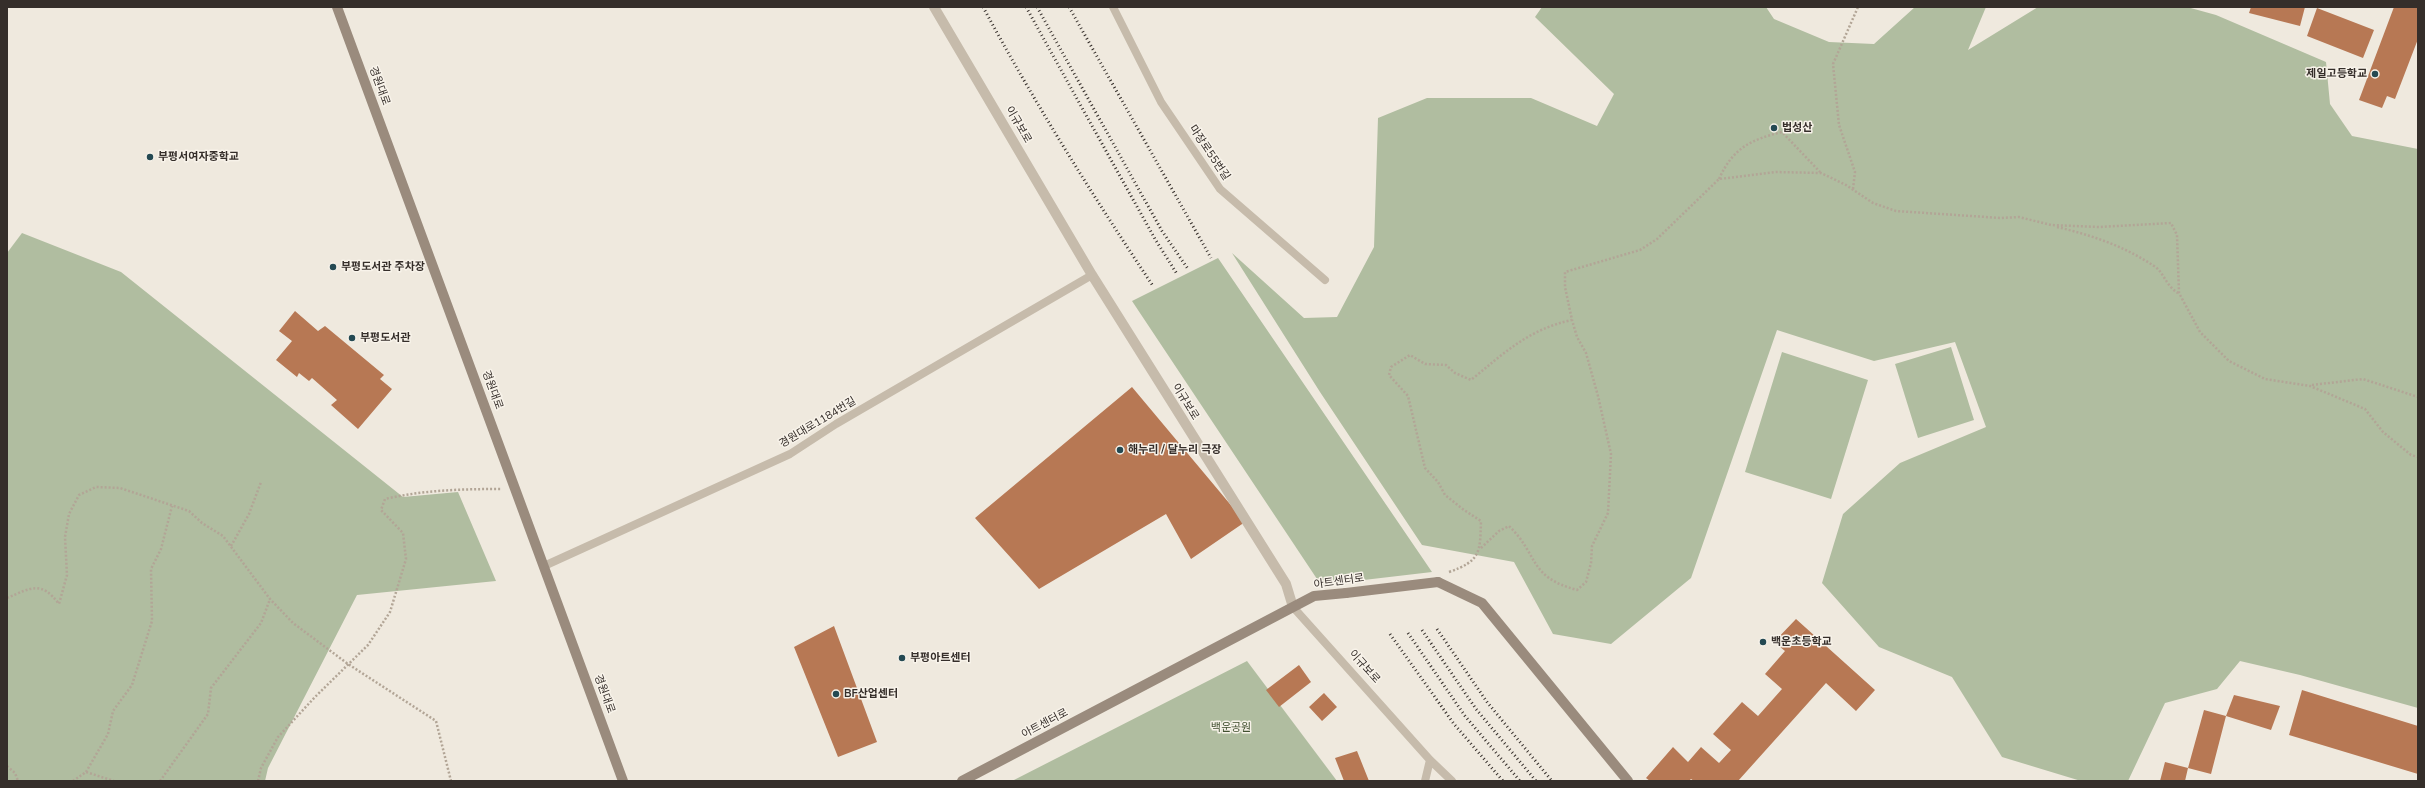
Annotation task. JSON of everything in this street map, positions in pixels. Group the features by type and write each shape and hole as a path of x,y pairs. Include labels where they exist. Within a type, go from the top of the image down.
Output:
{"main road":[{"name":"경원대로","path":"337,7 623,781"},
{"name":"아트센터로","path":"962,781 1314,596 1438,582 1482,603 1628,781"}],"street":[{"name":"이규보로","path":"934,7 1092,275 1286,584 1293,607"}],"lane":[{"name":"마장로55번길","path":"1112,7 1161,102 1220,188 1325,280"},
{"name":"경원대로1184번길","path":"544,566 790,454 836,424 1092,275"},
{"name":"이규보로","path":"1293,607 1430,760 1452,781"},
{"path":"1425,781 1430,760"}],"path":[{"path":"1853,189 1854,172 1839,125 1833,64 1858,7"},
{"path":"1446,574 1468,565 1480,548 1488,544 1499,530 1509,526 1521,538 1533,562 1544,576 1558,585 1577,590 1586,582 1591,563 1592,546 1608,513 1611,454 1598,396 1586,353 1577,338 1572,320 1565,287 1565,272 1640,250 1657,239 1719,179 1727,161 1754,139 1782,132 1821,173 1853,189 1873,203 1896,211 2001,218 2019,217 2086,234 2122,248 2156,267 2169,287 2179,293"},
{"path":"1719,179 1776,172 1821,173"},
{"path":"2051,225 2099,227 2171,223 2177,235 2179,293 2200,332 2228,361 2265,379 2310,386 2365,409 2383,432 2411,455 2418,457"},
{"path":"1480,548 1481,521 1445,495 1425,468 1408,396 1389,375 1391,367 1410,355 1425,364 1446,365 1455,373 1471,380 1523,338 1554,323 1572,320"},
{"path":"2310,386 2362,379 2418,397"},
{"path":"230,546 249,514 261,482"},
{"path":"7,598 34,587 50,592 59,604 67,575 65,537 69,514 79,495 96,487 120,488 189,511 223,536 270,599 293,623 348,664 367,674 436,721 449,768 451,781"},
{"path":"258,781 261,768 278,737 368,645 390,612 406,559 403,533 381,510 385,499 413,492 456,489 516,489"},
{"path":"72,781 86,772 108,734 113,711 132,685 152,620 151,569 161,549 172,506"},
{"path":"160,781 208,714 211,688 261,623 270,599"},
{"path":"7,766 16,773 18,781"},
{"path":"86,772 114,781"}],"green space":[{"path":"1542,7 1766,7 1774,19 1829,42 1874,44 1915,7 1986,7 1968,50 2038,7 2187,7 2216,15 2326,62 2330,104 2352,136 2418,149 2418,708 2300,675 2240,661 2217,689 2165,703 2128,781 2081,781 2002,757 1952,677 1879,647 1822,583 1843,514 1900,463 1986,427 1955,342 1874,361 1777,330 1691,578 1611,644 1553,634 1514,562 1422,545 1320,392 1232,253 1304,318 1337,317 1374,247 1378,118 1427,98 1531,98 1597,126 1614,94 1535,17"},
{"path":"22,233 121,272 403,497 458,492 496,581 357,595 268,768 265,781 7,781 7,253"},
{"path":"1218,258 1432,572 1321,585 1132,301"},
{"path":"1951,347 1974,420 1918,438 1895,364"},
{"path":"1782,352 1868,380 1831,499 1745,472"},
{"name":"백운공원","path":"1247,661 1337,781 1012,781"}],"building":[{"path":"2251,7 2305,7 2300,26 2249,13"},
{"path":"2394,7 2418,7 2418,39 2395,99 2387,96 2382,108 2359,100"},
{"path":"2317,8 2374,30 2363,58 2307,36"},
{"path":"295,311 318,331 325,326 384,375 380,379 392,389 358,429 331,405 337,400 312,378 309,381 299,373 297,377 276,360 292,341 279,331"},
{"name":"해누리 / 달누리 극장","path":"1132,387 1245,522 1191,559 1166,514 1039,589 975,518"},
{"path":"1796,619 1875,690 1856,711 1826,683 1738,781 1694,781 1691,779 1689,781 1650,781 1646,778 1673,747 1688,762 1701,747 1719,763 1731,750 1713,734 1742,702 1758,716 1782,689 1765,674 1785,651 1774,642"},
{"name":"BF산업센터","path":"834,626 877,742 838,757 794,647"},
{"path":"1299,665 1311,682 1279,707 1266,690"},
{"path":"2302,690 2418,726 2418,774 2289,735"},
{"path":"1324,693 1337,707 1322,721 1309,707"},
{"path":"2234,695 2280,706 2271,730 2226,716"},
{"path":"2204,710 2226,716 2211,774 2188,768"},
{"path":"1357,751 1369,781 1344,781 1335,758"},
{"path":"2165,762 2188,768 2185,781 2160,781"}],"railway":[{"path":"983,7 1002,43 1065,148 1108,218 1153,286"},
{"path":"1026,7 1155,239 1177,274"},
{"path":"1037,7 1162,231 1188,269"},
{"path":"1069,7 1211,258"},
{"path":"1437,629 1487,702 1552,781"},
{"path":"1422,630 1476,709 1536,781"},
{"path":"1408,633 1465,716 1520,781"},
{"path":"1390,634 1454,724 1503,781"}],"place":[{"name":"제일고등학교","path":"2375,74"},
{"name":"법성산","path":"1774,128"},
{"name":"부평서여자중학교","path":"150,157"},
{"name":"부평도서관 주차장","path":"333,267"},
{"name":"부평도서관","path":"352,338"},
{"name":"해누리 / 달누리 극장","path":"1120,450"},
{"name":"백운초등학교","path":"1763,642"},
{"name":"부평아트센터","path":"902,658"},
{"name":"BF산업센터","path":"836,694"}]}
